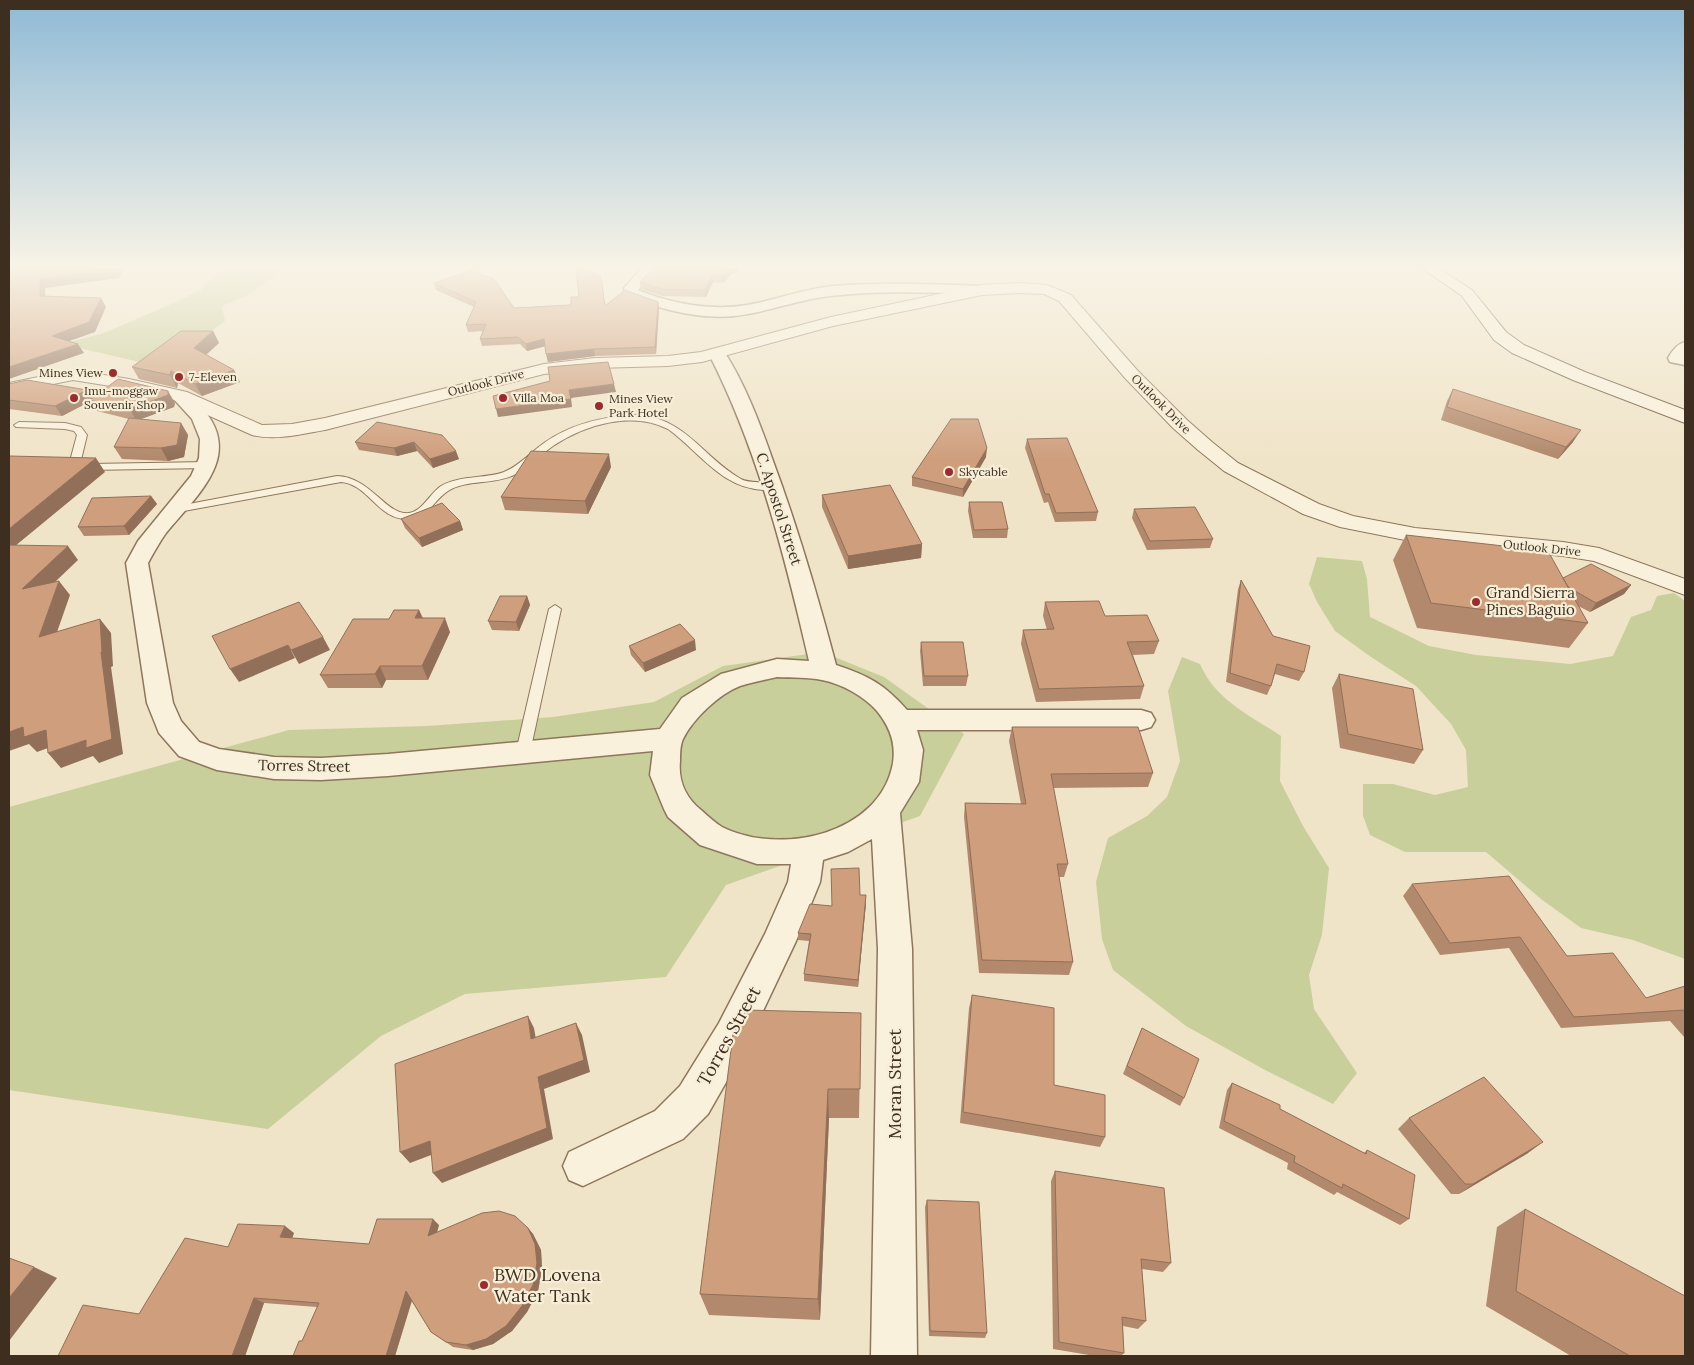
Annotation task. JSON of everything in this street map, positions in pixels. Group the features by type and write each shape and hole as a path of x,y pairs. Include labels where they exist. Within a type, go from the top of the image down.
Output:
{"street":[{"name":"Outlook Drive","path":"9,388 74,375 129,384 180,396 259,431 273,432 325,424 544,369 595,363 668,361 717,354 796,332"},
{"name":"Outlook Drive","path":"1094,332 1131,374 1180,424 1205,446 1231,467 1311,509 1348,522 1415,535 1563,549 1599,555 1685,586"},
{"path":"1496,332 1518,349 1579,376 1685,417"},
{"path":"1685,347 1676,358 1685,360"},
{"name":"C. Apostol Street","path":"717,354 735,386 756,435 801,578 824,671"},
{"name":"Torres Street","path":"180,396 201,419 208,434 210,450 208,465 196,485 150,538 137,563 160,703 169,726 189,749 217,759 241,764 274,768 321,769 668,739"},
{"path":"777,668 824,671 855,681 881,698 900,720 909,750 904,782 885,812 863,829 837,843 808,851 757,851 711,836 679,809 664,775 668,739 692,704 730,680 777,668"},
{"path":"900,720 1141,720"},
{"name":"Moran Street","path":"885,812 895,949 894,1356"},
{"name":"Torres Street","path":"583,1166 669,1125 694,1100 732,1036 779,941 804,882 808,851"}],"lane":[{"path":"173,510 334,479 348,480 358,485 391,513 399,516 410,516 419,514 444,489 467,481 508,474 562,436 587,425 630,418 649,418 669,426 740,483 772,487"},
{"path":"19,425 65,426 78,429 82,435 71,461 89,467 208,465"},
{"path":"523,752 555,609"}],"green space":[{"path":"211,332 198,341 148,364 62,344 104,333"},
{"path":"1317,557 1362,561 1367,579 1370,617 1429,646 1476,655 1570,664 1613,656 1631,617 1651,610 1657,596 1674,593 1685,601 1685,959 1633,940 1581,928 1541,899 1486,852 1405,852 1370,835 1363,816 1363,784 1393,784 1435,795 1468,787 1466,750 1451,724 1416,686 1335,631 1317,602 1309,584"},
{"path":"822,652 884,677 964,734 920,816 726,885 666,977 465,994 381,1036 268,1129 9,1090 9,807 289,730 427,726 553,717 654,702 723,666"},
{"path":"1182,657 1200,664 1207,677 1224,698 1281,736 1280,781 1303,826 1329,868 1322,935 1309,975 1314,1009 1357,1073 1333,1104 1265,1070 1186,1026 1113,970 1102,939 1096,882 1108,838 1147,816 1167,797 1180,761 1168,691"}],"building":[{"path":"9,332 63,332 52,336 78,344 9,367"},
{"path":"180,332 212,332 194,348 234,370 195,384 171,371 170,375 132,367"},
{"path":"483,332 656,332 655,347 594,349 546,354 544,339 526,344 518,337 480,339"},
{"path":"608,362 614,384 569,390 571,399 496,409 493,396 550,381 548,367"},
{"path":"118,379 168,391 168,395 130,409 90,400"},
{"path":"27,380 87,390 55,406 9,400 9,384"},
{"path":"1453,389 1581,430 1566,447 1447,407"},
{"path":"129,418 181,423 177,445 161,448 114,447"},
{"path":"951,419 978,419 987,448 963,489 912,477"},
{"path":"377,422 442,435 456,451 430,459 414,442 394,448 355,442"},
{"path":"1067,438 1098,512 1056,513 1049,494 1045,494 1027,439"},
{"path":"531,451 609,454 585,501 501,497"},
{"path":"9,456 96,458 9,529"},
{"path":"890,485 922,544 848,556 822,495"},
{"path":"151,496 124,526 78,527 92,498"},
{"path":"969,502 1002,502 1008,529 974,530"},
{"path":"442,503 460,521 419,538 401,519"},
{"path":"1195,507 1213,539 1150,541 1134,509"},
{"path":"1406,535 1548,551 1588,623 1431,603"},
{"path":"9,545 68,546 22,589 59,581 39,637 100,619 101,652 112,739 86,748 86,740 48,753 46,730 24,737 23,727 9,732"},
{"path":"1591,564 1631,585 1596,603 1568,587 1563,578"},
{"path":"1241,580 1273,636 1310,646 1304,672 1277,664 1271,686 1230,673"},
{"path":"500,596 527,596 516,622 488,621"},
{"path":"1099,601 1105,616 1147,615 1159,641 1127,642 1144,686 1039,689 1023,630 1054,629 1045,602"},
{"path":"299,602 323,637 291,650 288,645 230,669 212,636"},
{"path":"394,610 419,610 415,618 445,618 422,666 380,666 375,674 320,675 353,619 389,619"},
{"path":"680,624 695,640 643,663 629,646"},
{"path":"921,642 963,642 968,676 924,676"},
{"path":"1339,674 1413,689 1423,750 1348,734"},
{"path":"1012,727 1138,727 1153,773 1051,774 1068,864 1057,864 1073,962 982,960 965,803 1026,804"},
{"path":"859,868 860,895 866,895 858,980 804,974 811,934 798,933 810,904 832,906 831,869"},
{"path":"1509,876 1567,956 1613,953 1646,998 1685,986 1685,1010 1574,1017 1520,937 1450,943 1412,884"},
{"path":"972,995 1054,1008 1054,1085 1105,1095 1105,1137 963,1112"},
{"path":"746,1010 861,1013 860,1089 828,1089 818,1299 700,1294 733,1034"},
{"path":"528,1016 531,1039 576,1023 584,1060 538,1077 547,1128 433,1173 430,1141 400,1152 395,1064"},
{"path":"1142,1028 1199,1059 1184,1098 1127,1066"},
{"path":"1484,1077 1543,1142 1473,1184 1465,1184 1409,1118"},
{"path":"1232,1083 1280,1105 1280,1109 1366,1154 1367,1150 1415,1175 1409,1219 1343,1184 1342,1188 1294,1162 1295,1156 1224,1121"},
{"path":"1055,1171 1164,1188 1171,1263 1141,1259 1146,1321 1122,1317 1124,1353 1059,1342"},
{"path":"927,1200 979,1202 987,1333 930,1331"},
{"path":"1525,1209 1685,1296 1685,1356 1630,1356 1516,1291"},
{"path":"499,1211 515,1216 528,1228 535,1244 537,1263 533,1285 522,1306 506,1326 486,1339 466,1345 446,1342 431,1332 406,1291 386,1356 293,1356 319,1303 254,1298 232,1356 58,1356 83,1305 139,1314 185,1238 228,1247 238,1224 285,1226 280,1237 369,1244 377,1219 433,1219 428,1236 482,1213"},
{"path":"9,1258 34,1267 9,1298"}],"place":[{"name":"Mines View","path":"113,373"},
{"name":"7-Eleven","path":"179,377"},
{"name":"Imu-moggaw Souvenir Shop","path":"74,398"},
{"name":"Villa Moa","path":"503,398"},
{"name":"Mines View Park Hotel","path":"599,406"},
{"name":"Skycable","path":"949,472"},
{"name":"Grand Sierra Pines Baguio","path":"1476,602"},
{"name":"BWD Lovena Water Tank","path":"484,1285"}]}
